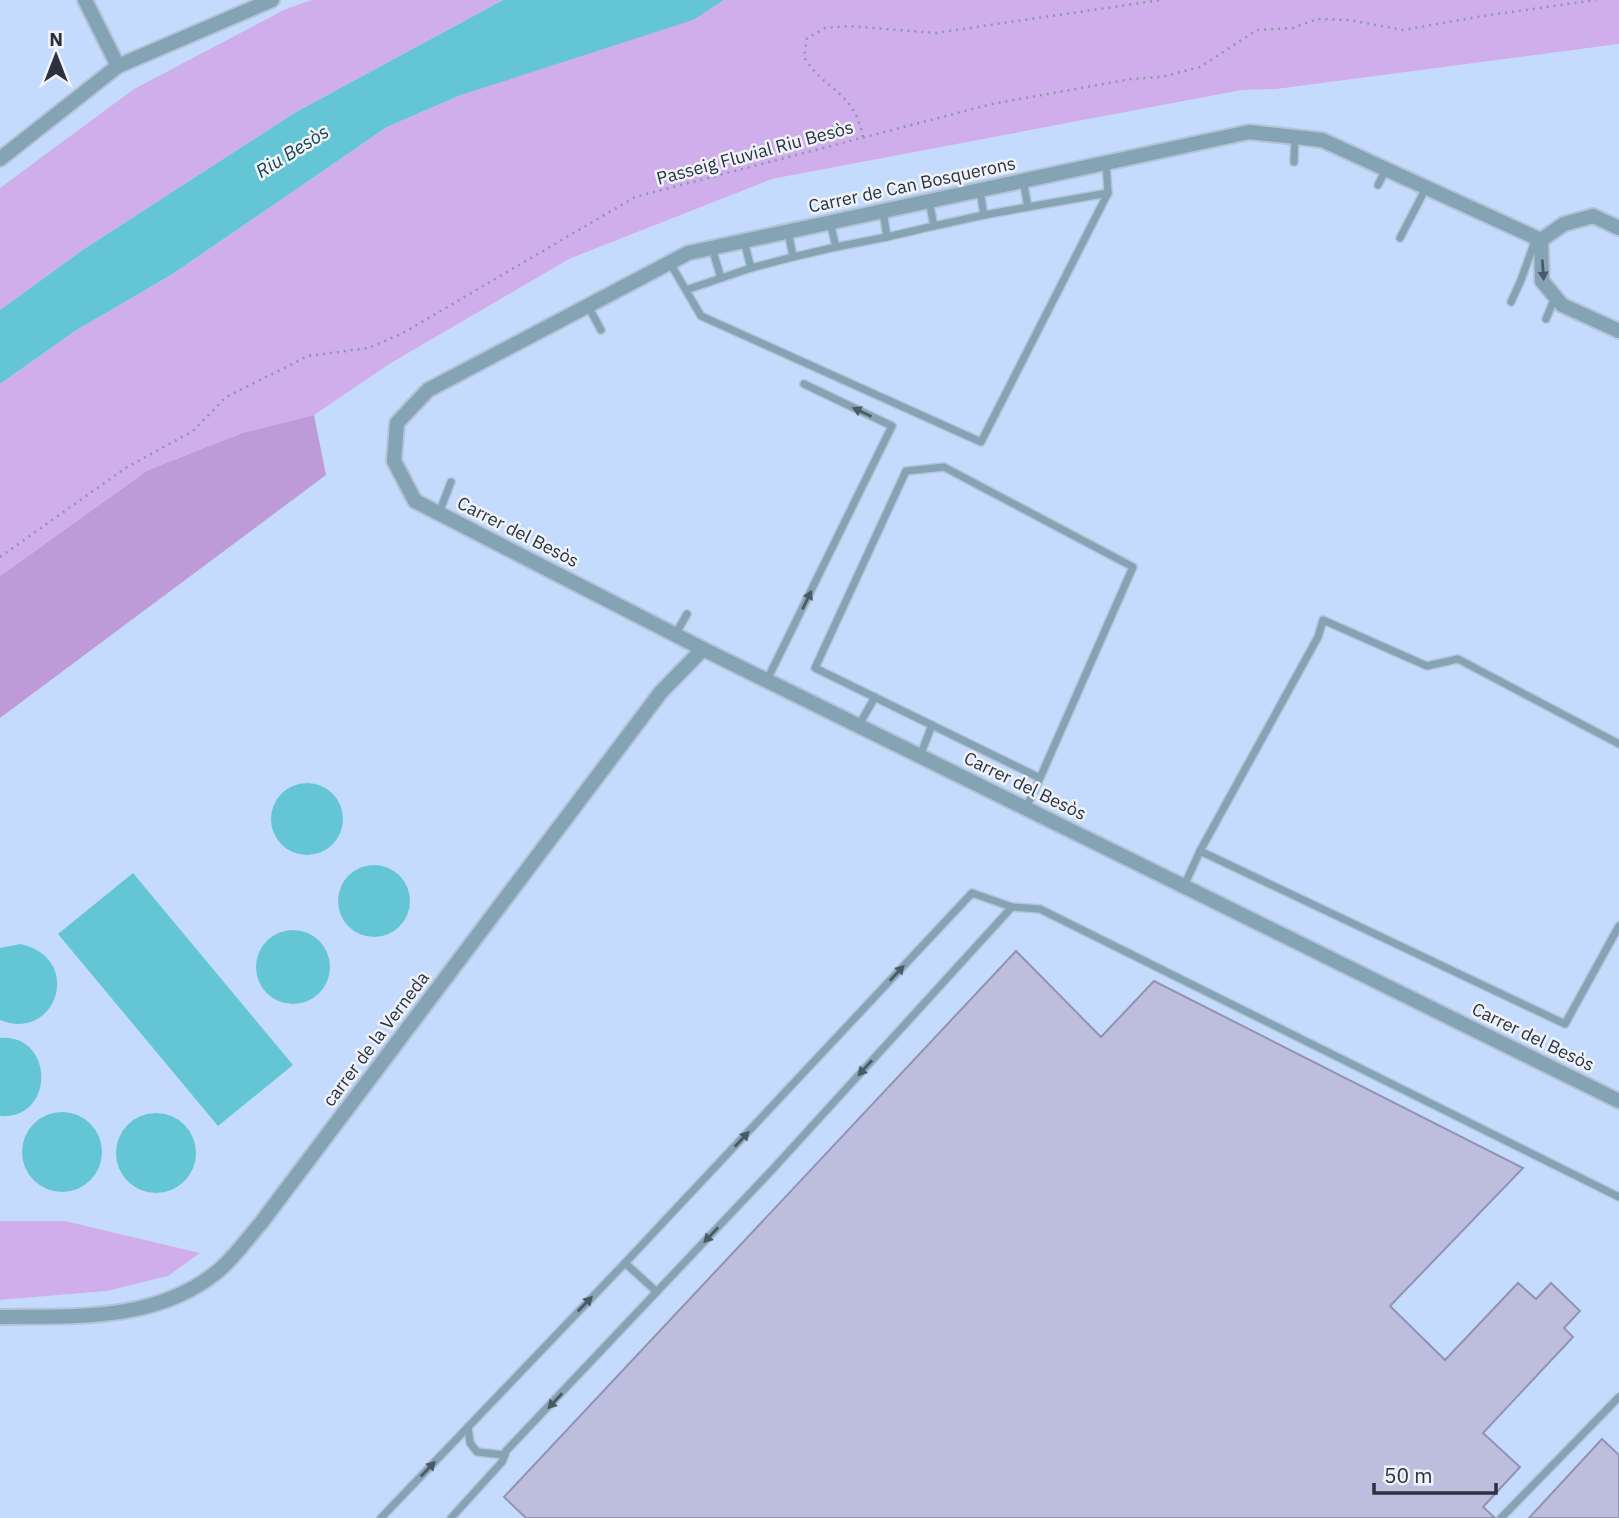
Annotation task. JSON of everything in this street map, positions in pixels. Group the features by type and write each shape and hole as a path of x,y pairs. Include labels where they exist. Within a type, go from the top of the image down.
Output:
{"street":[{"path":"85,0 118,66"},
{"path":"0,159 118,66 272,0"},
{"name":"Carrer de Can Bosquerons","path":"415,501 394,461 397,423 428,390 670,262 688,253 712,247 1249,132 1322,140 1539,239"},
{"path":"1619,228 1593,216 1564,224 1539,239 1542,281 1562,305 1619,331"},
{"name":"Carrer del Besòs","path":"415,501 703,649 1619,1101"},
{"name":"carrer de la Verneda","path":"0,1317 124,1313 184,1293 220,1269 261,1223 660,692 703,649"}],"lane":[{"path":"1294,162 1295,137"},
{"path":"670,262 701,316 981,442 1108,193 1106,162"},
{"path":"1378,185 1386,169"},
{"path":"1023,180 1028,207"},
{"path":"1400,238 1426,188"},
{"path":"980,190 984,215"},
{"path":"686,290 751,268 836,247 984,215 1108,193"},
{"path":"929,201 934,226"},
{"path":"883,211 887,237"},
{"path":"830,222 836,247"},
{"path":"788,231 793,257"},
{"path":"1511,302 1539,239"},
{"path":"744,241 751,268"},
{"path":"712,247 721,278"},
{"path":"1546,319 1556,297"},
{"path":"588,306 601,330"},
{"path":"767,680 892,426 804,384"},
{"path":"1026,808 1040,778 1133,567 944,467 906,471 815,668 1040,778"},
{"path":"439,513 452,482"},
{"path":"676,635 686,615"},
{"path":"1184,886 1200,851 1318,637 1323,620 1427,666 1458,659 1619,744"},
{"path":"859,725 875,697"},
{"path":"920,756 932,725"},
{"path":"1200,851 1565,1024 1619,926"},
{"path":"381,1518 972,893 1012,907 1040,909 1619,1197"},
{"path":"451,1518 502,1462 506,1451 657,1292 1012,907"},
{"path":"625,1263 657,1292"},
{"path":"1501,1518 1619,1397"},
{"path":"468,1427 470,1443 477,1452 505,1455"}],"path":[{"path":"863,137 860,121 845,97 812,71 804,57 807,38 825,28 849,26 935,33 1161,0"},
{"name":"Passeig Fluvial Riu Besòs","path":"0,557 127,467 193,431 226,397 308,356 368,348 403,333 635,197 992,104 1131,79 1161,77 1200,67 1257,30 1293,28 1317,19 1349,20 1404,30 1596,0"}],"shaded area":[{"path":"0,0 311,0 286,9 0,188"},
{"path":"311,0 503,0 296,112 84,249 0,310 0,188 134,89 286,9"},
{"path":"724,0 1619,0 1619,44 1277,89 1242,90 772,179 569,259 391,363 314,415 242,433 148,470 0,576 0,384 75,331 171,275 387,127 461,95 705,12"},
{"path":"1619,44 1619,1518 0,1518 0,1300 107,1291 199,1253 65,1221 0,1221 0,718 325,475 314,415 391,363 569,259 772,179 1242,90 1277,89"},
{"path":"314,415 326,475 0,718 0,576 148,470 242,433"},
{"path":"0,1221 65,1221 200,1253 168,1276 107,1291 0,1300"}],"water":[{"name":"Riu Besòs","path":"503,0 724,0 693,20 461,95 387,127 171,275 75,331 0,384 0,310 84,249 296,112"},
{"path":"307,783 321,786 333,793 340,805 343,819 340,833 333,845 321,852 307,855 293,852 281,845 274,833 271,819 274,805 281,793 293,786"},
{"path":"374,865 394,871 404,881 410,901 404,921 394,931 374,937 354,931 344,921 338,901 344,881 354,871"},
{"path":"133,873 293,1065 218,1126 58,934"},
{"path":"293,930 307,933 319,941 327,953 330,967 327,981 319,993 307,1001 293,1004 279,1001 267,993 259,981 256,967 259,953 267,941 279,933"},
{"path":"20,944 40,952 52,965 57,980 55,996 48,1010 36,1020 20,1024 0,1020 0,948"},
{"path":"0,1038 18,1040 31,1049 38,1062 41,1077 39,1092 31,1105 18,1114 0,1116"},
{"path":"62,1112 77,1115 90,1124 99,1137 102,1152 99,1167 90,1180 77,1189 62,1192 47,1189 34,1180 25,1167 22,1152 25,1137 34,1124 47,1115"},
{"path":"156,1113 171,1116 184,1125 193,1138 196,1153 193,1168 184,1181 171,1190 156,1193 141,1190 128,1181 119,1168 116,1153 119,1138 128,1125 141,1116"}],"building":[{"path":"1016,951 1101,1037 1154,981 1523,1168 1390,1306 1445,1360 1518,1283 1536,1299 1551,1283 1580,1311 1564,1328 1573,1337 1483,1433 1520,1467 1483,1507 1495,1518 526,1518 504,1497"},
{"path":"1602,1439 1619,1455 1619,1518 1529,1518"}]}
